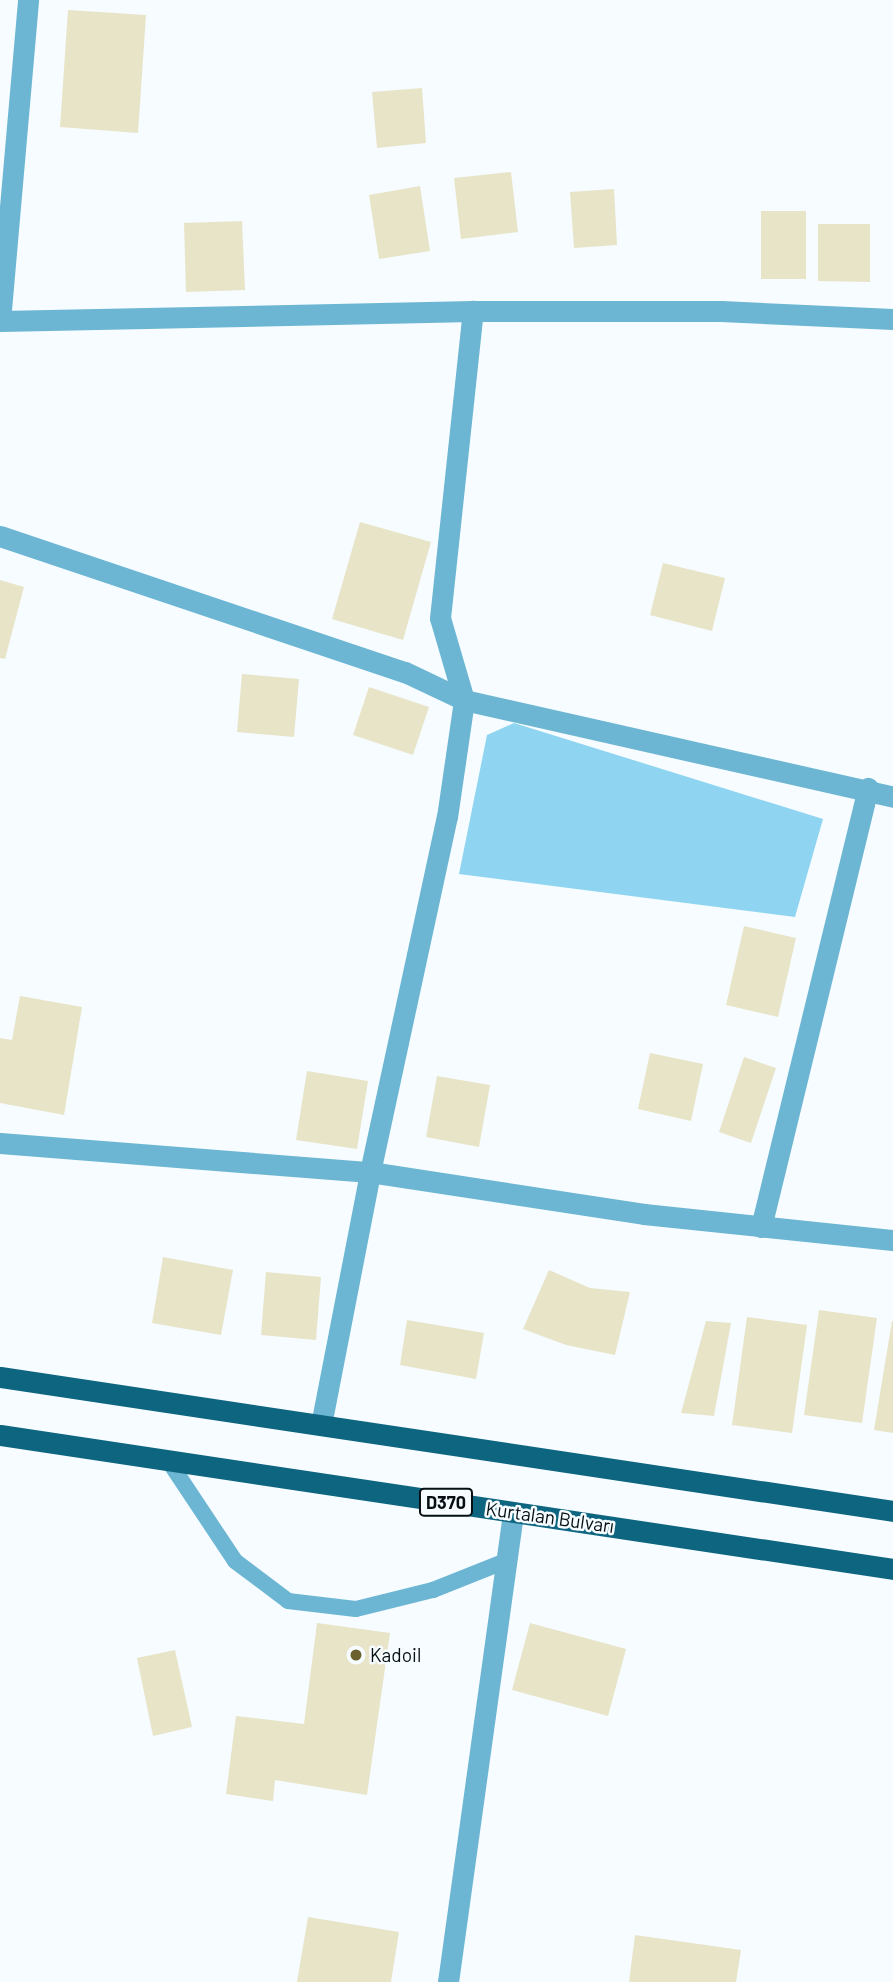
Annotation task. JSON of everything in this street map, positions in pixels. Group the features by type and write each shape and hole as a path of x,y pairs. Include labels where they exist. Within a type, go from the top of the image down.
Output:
{"highway":[{"path":"0,1377 893,1511"},
{"name":"Kurtalan Bulvarı","path":"0,1435 893,1569"}],"street":[{"path":"28,0 0,321 473,311 721,311 893,319"},
{"path":"321,1425 370,1172 447,817 464,700 440,618 473,311"},
{"path":"0,536 405,671 464,700 868,788 893,797"},
{"path":"761,1227 868,788"},
{"path":"0,1143 370,1172 644,1214 893,1240"},
{"path":"448,1982 513,1512"}],"lane":[{"path":"168,1460 235,1561 288,1601 356,1609 433,1590 506,1561"}],"shaded area":[{"path":"514,723 823,819 795,917 459,874 487,735"}],"building":[{"path":"68,10 146,15 138,133 60,127"},
{"path":"422,88 426,143 377,148 372,92"},
{"path":"511,172 518,232 461,239 454,178"},
{"path":"420,186 430,251 379,259 369,195"},
{"path":"614,189 617,245 574,248 570,192"},
{"path":"761,211 806,211 806,279 761,279"},
{"path":"242,221 245,290 186,292 184,223"},
{"path":"818,224 870,224 870,282 818,281"},
{"path":"360,522 431,542 403,640 332,619"},
{"path":"663,563 725,578 712,631 650,615"},
{"path":"0,580 24,587 5,659 0,658"},
{"path":"242,674 299,679 294,737 237,732"},
{"path":"369,687 429,707 413,755 353,735"},
{"path":"744,926 796,938 778,1017 726,1005"},
{"path":"20,996 82,1007 64,1115 0,1103 0,1038 12,1040"},
{"path":"650,1053 703,1064 691,1121 638,1109"},
{"path":"744,1057 776,1068 751,1143 719,1132"},
{"path":"307,1071 368,1081 357,1149 296,1140"},
{"path":"437,1076 490,1085 479,1147 426,1137"},
{"path":"163,1257 233,1270 221,1335 152,1323"},
{"path":"549,1270 590,1288 630,1292 615,1355 566,1345 523,1329"},
{"path":"266,1272 321,1277 316,1340 261,1335"},
{"path":"819,1310 877,1318 862,1423 804,1415"},
{"path":"747,1317 807,1325 792,1433 732,1425"},
{"path":"407,1320 484,1333 476,1379 400,1365"},
{"path":"706,1321 731,1323 714,1416 681,1413"},
{"path":"893,1321 893,1433 874,1430"},
{"path":"317,1623 390,1633 367,1795 275,1780 273,1801 226,1794 236,1716 304,1724"},
{"path":"530,1623 626,1649 608,1716 512,1690"},
{"path":"175,1650 192,1727 153,1736 137,1658"},
{"path":"308,1917 399,1932 391,1982 297,1982"},
{"path":"635,1935 741,1950 736,1982 629,1982"}],"place":[{"name":"Kadoil","path":"356,1655"}]}
